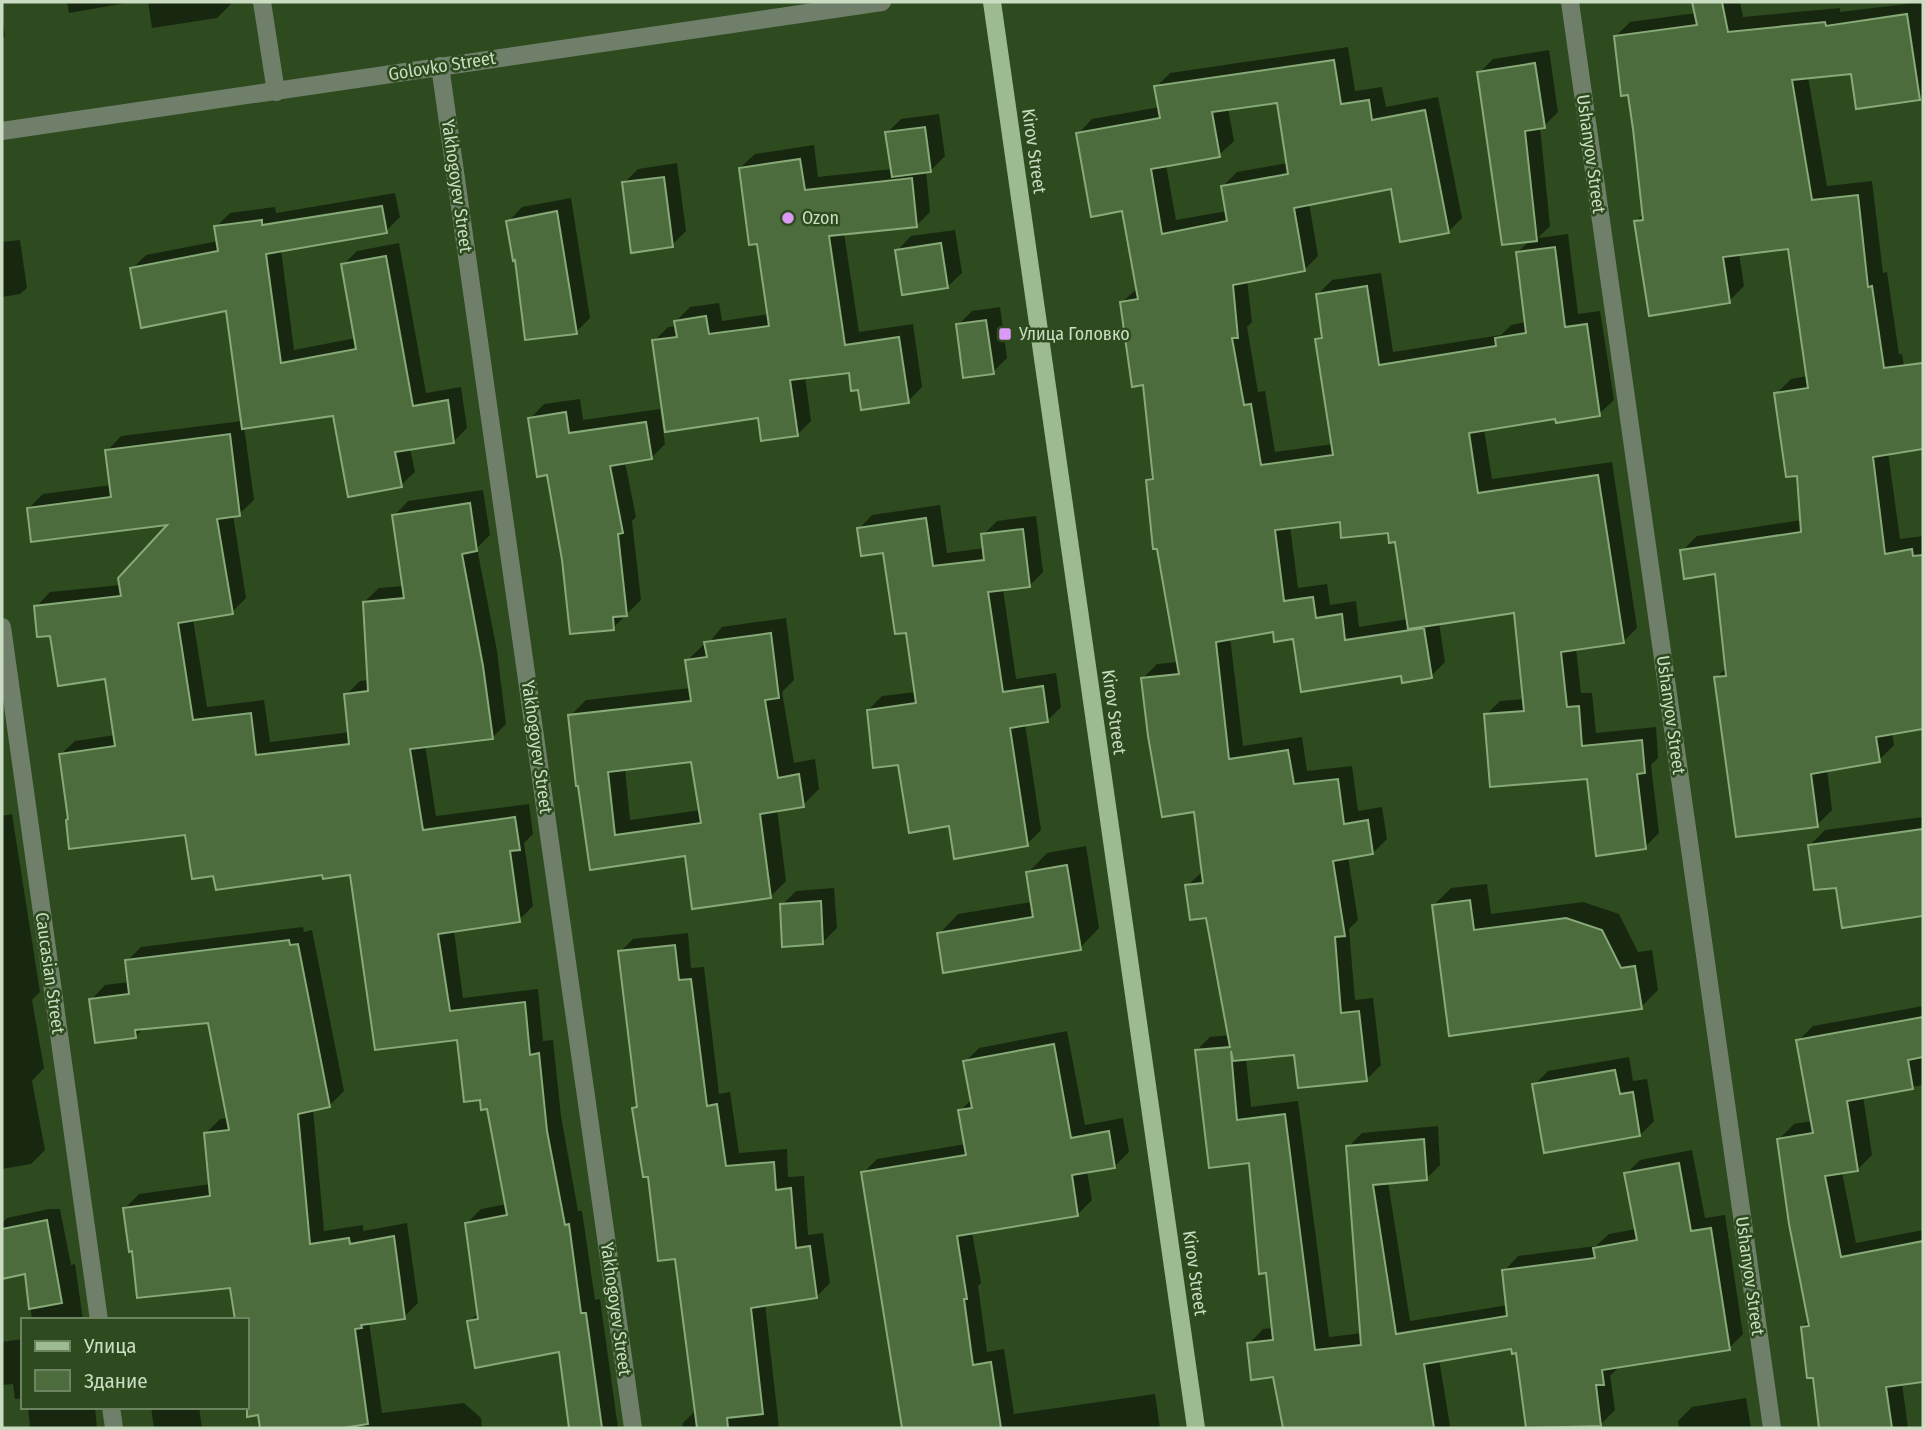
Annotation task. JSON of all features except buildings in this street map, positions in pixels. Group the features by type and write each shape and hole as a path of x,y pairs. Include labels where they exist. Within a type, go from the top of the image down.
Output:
{"main road":[{"name":"Kirov Street","path":"992,2 1196,1428"}],"street":[{"path":"262,2 276,92"},
{"name":"Golovko Street","path":"2,131 882,2"},
{"name":"Ushanyov Street","path":"1570,2 1772,1428"},
{"name":"Yakhogoyev Street","path":"440,66 633,1428"},
{"name":"Caucasian Street","path":"2,627 99,1318"},
{"path":"111,1409 114,1428"}],"place":[{"name":"Ozon","path":"788,218"},
{"name":"Улица Головко","path":"1005,334"}]}
